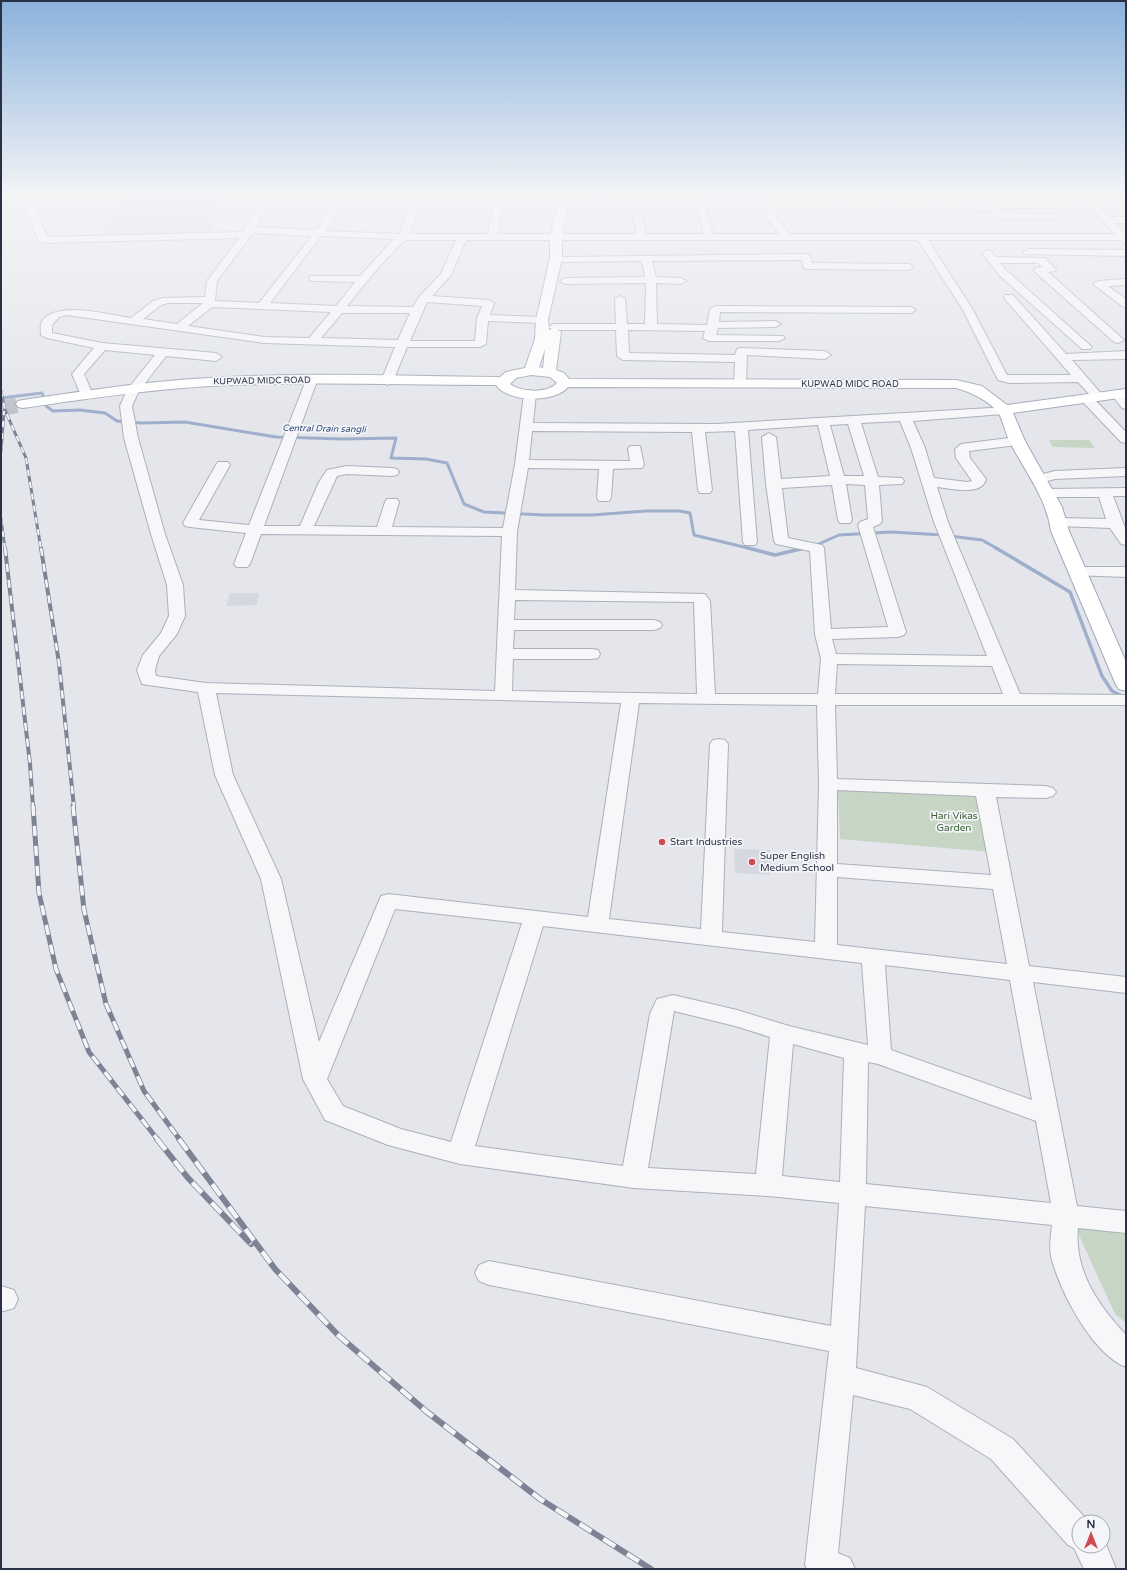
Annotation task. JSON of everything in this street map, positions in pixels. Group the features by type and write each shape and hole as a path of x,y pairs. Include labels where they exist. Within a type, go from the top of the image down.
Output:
{"main road":[{"path":"531,371 542,339 542,320 554,268"},
{"path":"561,296 565,281 565,268"},
{"path":"548,373 554,327 558,312"},
{"path":"531,371 559,376 564,383 559,390 553,392 530,394 511,391 506,388 503,382 511,375 531,371"},
{"name":"KUPWAD MIDC ROAD","path":"23,404 87,395 208,382 503,382"},
{"name":"KUPWAD MIDC ROAD","path":"564,383 964,385 977,390 1004,410"},
{"path":"1123,398 1092,398 1004,410 1017,441 1044,486 1060,522 1060,532 1126,685"}],"street":[{"path":"180,327 209,302 212,281 221,268"},
{"path":"262,306 291,268"},
{"path":"312,341 339,311 344,302 372,268"},
{"path":"387,381 417,310 423,299 446,274 448,268"},
{"path":"649,268 651,280 651,327"},
{"path":"941,268 968,310 1002,377 1009,379 1081,378"},
{"path":"999,268 1002,273 1091,342"},
{"path":"1050,268 1039,270 1122,340"},
{"path":"314,278 363,279"},
{"path":"565,281 681,281"},
{"path":"1125,283 1098,284 1126,304"},
{"path":"1009,297 1081,378 1092,398 1126,439"},
{"path":"216,357 162,353 102,346 47,335 46,324 55,315 66,312 264,340 403,344 480,344 483,318 489,303 423,299"},
{"path":"620,299 623,356 741,359"},
{"path":"134,322 157,303 167,300 339,311 417,310"},
{"path":"779,338 709,338 715,309 911,310"},
{"path":"483,318 542,320"},
{"path":"554,327 712,327 775,324"},
{"path":"1050,343 1122,340"},
{"path":"87,395 78,374 102,346"},
{"path":"740,383 741,351 825,355"},
{"path":"162,353 133,390 126,406 131,438 158,534 175,585 177,616 169,634 151,655 146,670 148,680 206,688 503,696 706,700 1126,700"},
{"path":"1063,357 1126,355"},
{"path":"242,564 311,381"},
{"path":"503,696 510,532 522,464 530,394"},
{"path":"526,427 741,427 823,421 905,418 1004,410"},
{"path":"905,418 918,448 941,522 1014,700"},
{"path":"823,634 898,632 864,525 875,521 872,481 853,420"},
{"path":"823,421 838,480 845,520"},
{"path":"741,427 750,542"},
{"path":"698,428 705,490"},
{"path":"769,437 773,484 781,541 817,548 823,634 829,659 826,700 828,784 826,950"},
{"path":"928,482 968,486 978,483 979,479 963,458 962,449 966,447 1017,441"},
{"path":"522,464 637,465 635,449"},
{"path":"223,465 190,523 255,530 510,532"},
{"path":"604,498 606,465"},
{"path":"305,531 326,482 332,473 347,470 392,472"},
{"path":"1044,486 1055,475 1126,472"},
{"path":"773,484 838,480 897,481"},
{"path":"1044,486 1104,492 1126,492"},
{"path":"1104,492 1114,524 1126,541"},
{"path":"383,531 392,502"},
{"path":"1060,522 1114,524"},
{"path":"1077,572 1126,572"},
{"path":"508,595 699,597 702,601 706,700"},
{"path":"506,625 654,625"},
{"path":"504,654 592,654"},
{"path":"829,659 998,661"},
{"path":"206,688 224,775 271,879 315,1079 334,1113 396,1138 460,1154 634,1178 768,1184 1126,1222"},
{"path":"598,924 631,698"},
{"path":"711,937 719,744"},
{"path":"828,784 985,791 1046,792"},
{"path":"985,791 1018,972 1066,1216 1064,1255 1078,1296 1107,1335 1126,1354"},
{"path":"827,870 1002,883"},
{"path":"315,1079 388,901 1126,985"},
{"path":"460,1154 535,917"},
{"path":"873,956 880,1055"},
{"path":"634,1178 661,1014 665,1005 673,1003 737,1018 856,1052 880,1055 1046,1115"},
{"path":"768,1184 782,1032"},
{"path":"839,1569 821,1565 843,1341 853,1193 856,1052"},
{"path":"489,1273 843,1341"},
{"path":"840,1378 917,1397 1002,1449 1071,1525"},
{"path":"1094,1554 1100,1569"}],"shaded area":[{"path":"230,593 259,593 257,605 226,606"},
{"name":"Super English Medium School","path":"734,849 770,850 771,875 735,873"}],"green space":[{"path":"1049,440 1089,440 1095,448 1053,447"},
{"name":"Hari Vikas Garden","path":"838,789 978,796 991,852 840,839"},
{"path":"1073,1222 1126,1226 1126,1323 1115,1314"}],"waterway":[{"name":"Central Drain sangli","path":"1,398 42,393 46,406 53,411 80,410 105,413 117,421 141,423 185,422 276,437 343,439 396,438 391,458 426,459 447,463 464,504 484,512 544,515 592,515 646,511 680,511 690,513 694,535 750,548"},
{"name":"Central Drain sangli","path":"814,546 839,535 891,532 943,535"},
{"name":"Central Drain sangli","path":"950,536 982,540 998,549"},
{"name":"Central Drain sangli","path":"750,548 775,555 805,548"},
{"name":"Central Drain sangli","path":"801,549 806,548"},
{"name":"Central Drain sangli","path":"996,548 1070,592 1102,676 1112,691 1126,698"}],"tunnel":[{"path":"1,408 23,404"}],"railway":[{"path":"1,391 5,410 26,458 41,549"},
{"path":"1,451 4,411"},
{"path":"1,519 5,549"},
{"path":"5,548 30,764 33,807"},
{"path":"41,548 59,663 74,807"},
{"path":"33,806 39,893 56,969 89,1052 158,1140"},
{"path":"73,806 84,910 106,1004 144,1091 180,1140"},
{"path":"157,1139 188,1178 251,1244"},
{"path":"179,1139 275,1269 338,1335 427,1412 540,1499 651,1569"}],"place":[{"name":"Start Industries","path":"662,842"},
{"name":"Super English Medium School","path":"752,862"}]}
